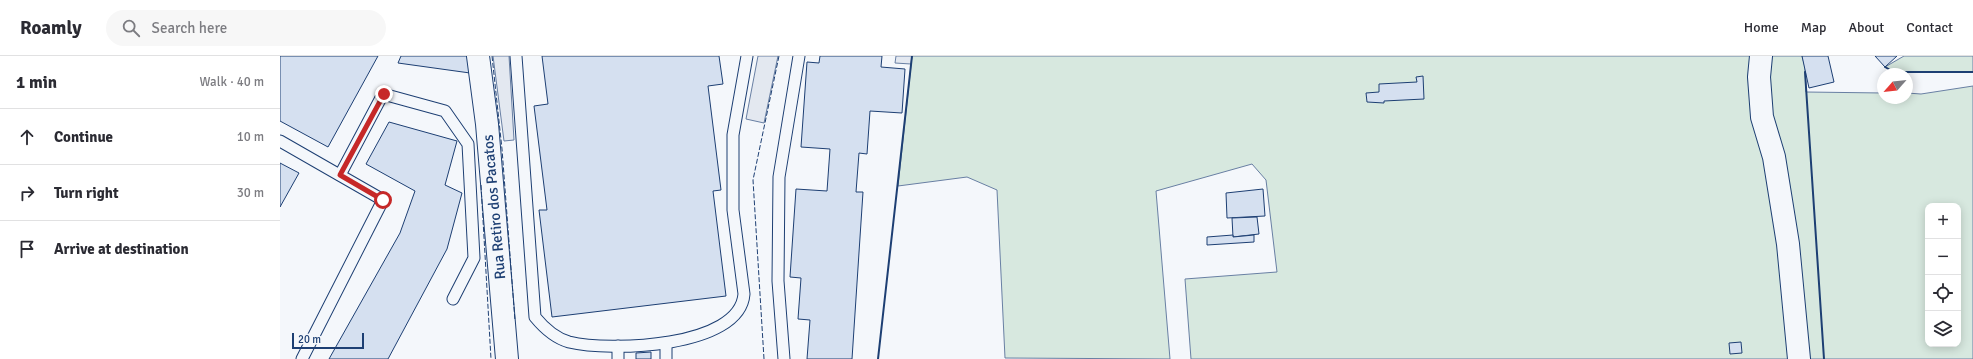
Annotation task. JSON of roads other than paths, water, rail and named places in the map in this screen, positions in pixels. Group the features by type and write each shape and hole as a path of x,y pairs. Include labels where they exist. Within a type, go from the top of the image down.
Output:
{"street":[{"name":"Rua Retiro dos Pacatos","path":"478,56 487,124 507,359"},
{"path":"1761,56 1760,77 1762,117 1774,157 1788,244 1799,359"}],"lane":[{"path":"516,56 535,317 545,330 569,342 618,346 666,343 694,336 718,328 731,320 744,304 744,294 732,210 733,135 747,56"},
{"path":"784,359 778,281 779,176 798,56"},
{"path":"340,175 384,94 445,111 468,144 474,258 453,299"},
{"path":"280,141 383,200 302,359"},
{"path":"666,343 666,359"},
{"path":"618,346 618,359"}]}
